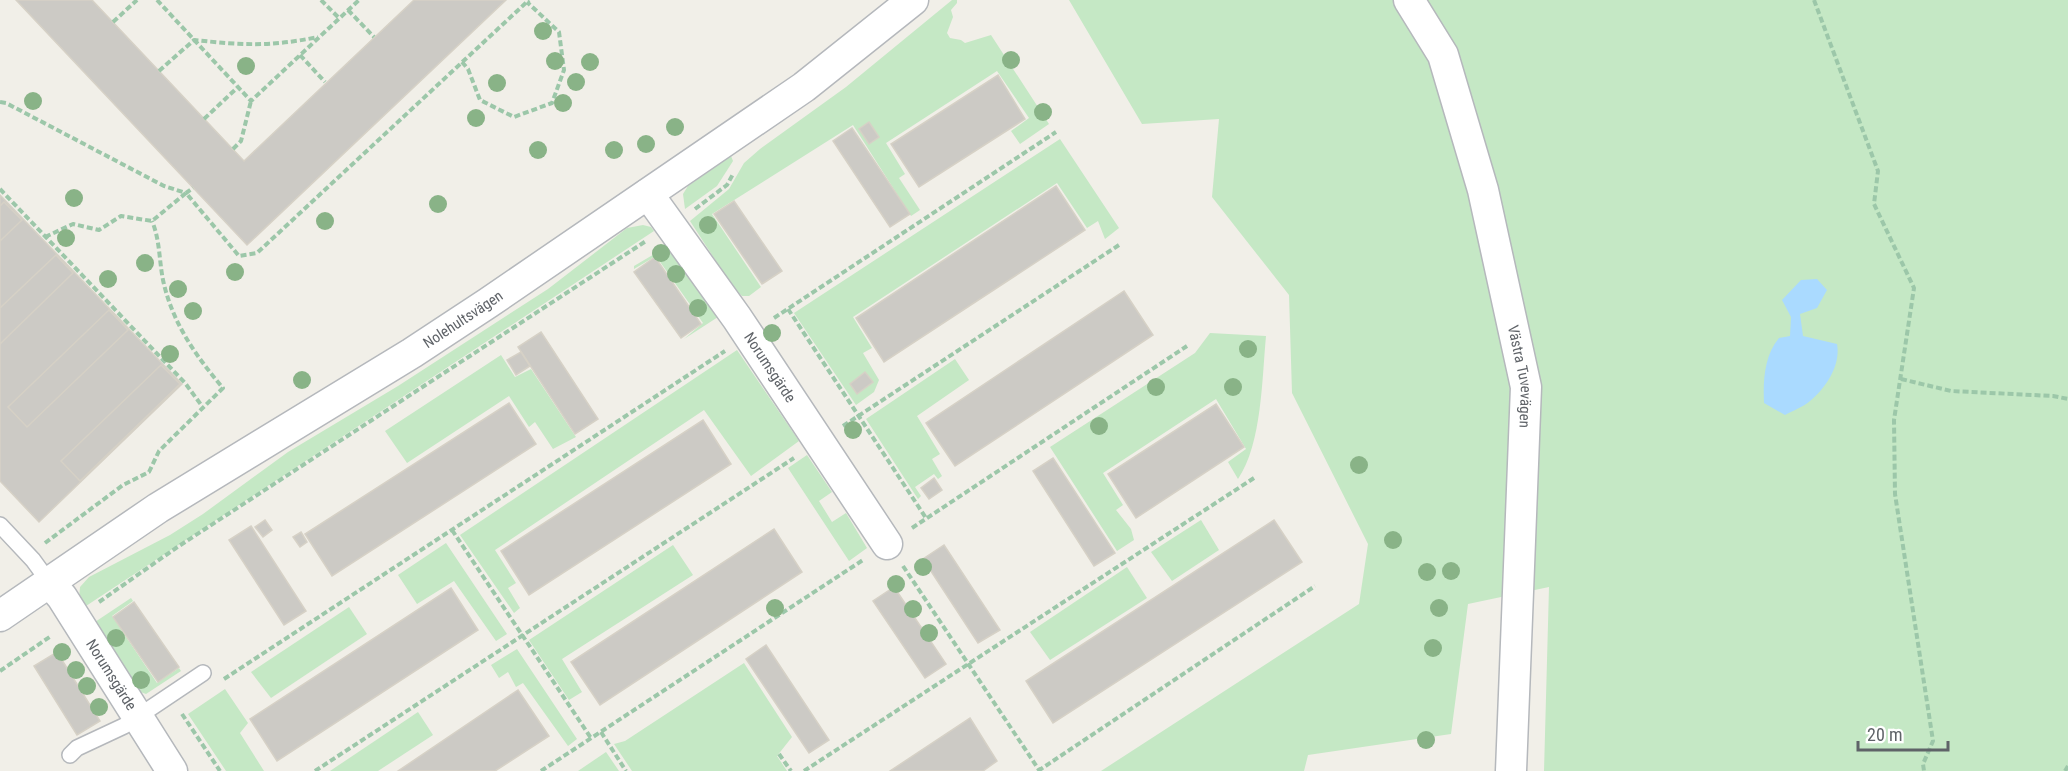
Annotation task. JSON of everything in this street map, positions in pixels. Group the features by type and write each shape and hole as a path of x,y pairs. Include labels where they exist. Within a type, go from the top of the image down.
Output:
{"street":[{"name":"Nolehultsvägen","path":"0,616 158,508 412,353 648,194 804,87 913,0"},
{"name":"Västra Tuvevägen","path":"1409,0 1443,55 1483,189 1526,387 1511,771"},
{"name":"Norumsgärde","path":"648,194 819,441 887,544"},
{"name":"Norumsgärde","path":"49,582 75,618 172,771"}],"lane":[{"path":"0,525 49,582"},
{"path":"70,755 77,748 141,724 203,673"}],"path":[{"path":"113,22 137,0"},
{"path":"157,0 251,101"},
{"path":"321,0 339,18"},
{"path":"233,149 240,141 251,101 358,0"},
{"path":"1815,0 1878,171 1874,204 1914,288 1894,420 1895,494 1933,741 1923,764 1924,771"},
{"path":"0,102 6,102 164,186 186,194 239,256 257,253 462,62 528,1 559,32 564,70 552,103 514,117 480,100 468,69 462,62"},
{"path":"348,10 374,37"},
{"path":"159,71 194,40 239,45 279,46 319,37"},
{"path":"300,55 325,82"},
{"path":"204,119 238,87"},
{"path":"218,683 1056,132"},
{"path":"0,671 176,548 670,226 727,185"},
{"path":"45,237 73,224 99,230 121,216 152,221 193,188"},
{"path":"0,189 185,383 202,406"},
{"path":"28,555 123,485 149,472 159,451 202,406 223,388 179,329 164,281 157,233 152,221"},
{"path":"315,771 1119,245"},
{"path":"788,309 926,518"},
{"path":"1901,378 1951,391 2053,396 2068,399"},
{"path":"804,771 1254,478"},
{"path":"452,530 591,738"},
{"path":"887,544 969,663 1039,771 1315,586"},
{"path":"141,724 178,708 220,771"},
{"path":"601,732 626,771"},
{"path":"779,754 791,771"},
{"path":"2065,771 2068,766"}],"green space":[{"path":"952,0 957,0 957,3 951,10 953,17 947,33 950,38 965,43 991,35 1049,124 1020,144 1011,131 1029,118 997,71 886,143 905,174 899,178 920,210 911,216 853,125 712,214 761,287 749,296 742,296 734,289 690,221 729,189 744,163 760,149 846,87"},
{"path":"1069,0 2068,0 2068,771 1544,771 1549,587 1468,604 1451,734 1308,755 1304,771 1101,771 1359,604 1368,544 1292,393 1289,295 1212,197 1219,119 1142,124"},
{"path":"1060,139 1119,228 1105,239 1098,221 1087,228 1057,183 853,317 872,348 863,353 879,380 874,392 856,405 794,313"},
{"path":"731,156 733,161 717,186 685,209 683,194 688,186"},
{"path":"643,225 651,227 654,231 86,606 79,599 80,587 89,577 170,535 203,514 288,452 398,386 548,289 627,228"},
{"path":"668,246 718,317 684,339 703,323 656,256 634,269 634,266"},
{"path":"1210,333 1266,336 1260,410 1246,465 1238,479 1228,462 1246,449 1216,399 1103,473 1123,505 1116,510 1131,529 1134,540 1117,551 1050,447 1195,353"},
{"path":"737,350 799,441 751,476 704,410 495,550 516,583 508,588 520,608 514,613 460,535"},
{"path":"501,355 515,377 531,369 576,437 553,449 535,422 529,427 509,396 407,463 385,431"},
{"path":"955,359 969,380 917,416 940,454 932,459 942,476 938,479 934,474 915,487 921,496 918,499 866,419"},
{"path":"807,455 832,492 819,501 832,522 846,513 867,548 849,561 788,468"},
{"path":"1201,520 1219,550 1172,581 1151,552"},
{"path":"446,543 507,634 496,641 454,581 417,604 398,575"},
{"path":"673,545 693,575 562,659 582,692 569,700 529,640"},
{"path":"1127,567 1147,598 1050,660 1030,632"},
{"path":"131,598 133,601 112,616 157,683 179,668 181,671 146,694 138,691 92,624"},
{"path":"349,607 367,634 271,698 251,672"},
{"path":"517,649 577,739 568,746 523,683 516,687 508,672 499,678 491,665"},
{"path":"744,663 792,737 777,756 787,771 632,771 614,744 625,741"},
{"path":"225,689 248,723 240,733 264,771 226,771 188,714"},
{"path":"418,712 433,735 378,771 330,771"},
{"path":"606,752 619,771 578,771"}],"water":[{"path":"1817,279 1827,290 1817,308 1800,314 1803,336 1837,344 1837,360 1827,383 1816,396 1785,415 1764,403 1767,361 1779,338 1790,336 1791,317 1782,300 1801,280"}],"building":[{"path":"16,0 92,0 244,161 414,0 506,0 247,245"},
{"path":"998,75 1025,119 919,187 891,144"},
{"path":"869,122 879,137 869,144 859,129"},
{"path":"852,128 910,214 890,227 833,141"},
{"path":"1056,186 1085,230 884,362 856,318"},
{"path":"0,195 182,384 39,522 0,481"},
{"path":"734,201 782,271 762,284 714,214"},
{"path":"4,202 22,220 0,241 0,206"},
{"path":"56,255 73,273 0,344 0,308"},
{"path":"655,257 701,324 681,338 634,272"},
{"path":"1124,291 1153,335 955,466 926,423"},
{"path":"109,310 128,330 27,427 8,407"},
{"path":"541,332 598,419 575,434 518,347"},
{"path":"521,352 530,366 516,375 507,360"},
{"path":"161,365 180,384 80,481 61,461"},
{"path":"865,372 873,382 857,394 850,384"},
{"path":"509,403 536,444 332,576 305,534"},
{"path":"1216,404 1244,447 1136,518 1108,474"},
{"path":"703,420 731,464 529,595 501,551"},
{"path":"1053,458 1115,553 1094,566 1033,471"},
{"path":"934,478 942,490 929,499 921,488"},
{"path":"265,520 272,530 263,537 255,527"},
{"path":"1274,520 1302,562 1053,723 1026,681"},
{"path":"251,526 306,611 284,625 229,540"},
{"path":"774,529 802,572 600,705 571,662"},
{"path":"301,532 307,542 300,547 293,537"},
{"path":"944,545 1000,630 978,643 923,559"},
{"path":"894,587 946,664 925,678 873,601"},
{"path":"451,588 478,630 277,761 250,719"},
{"path":"134,602 179,667 158,682 113,617"},
{"path":"766,645 829,740 809,753 746,659"},
{"path":"57,652 100,721 77,735 34,666"},
{"path":"518,690 549,736 495,771 398,771"},
{"path":"970,718 997,761 983,771 890,771"}]}
